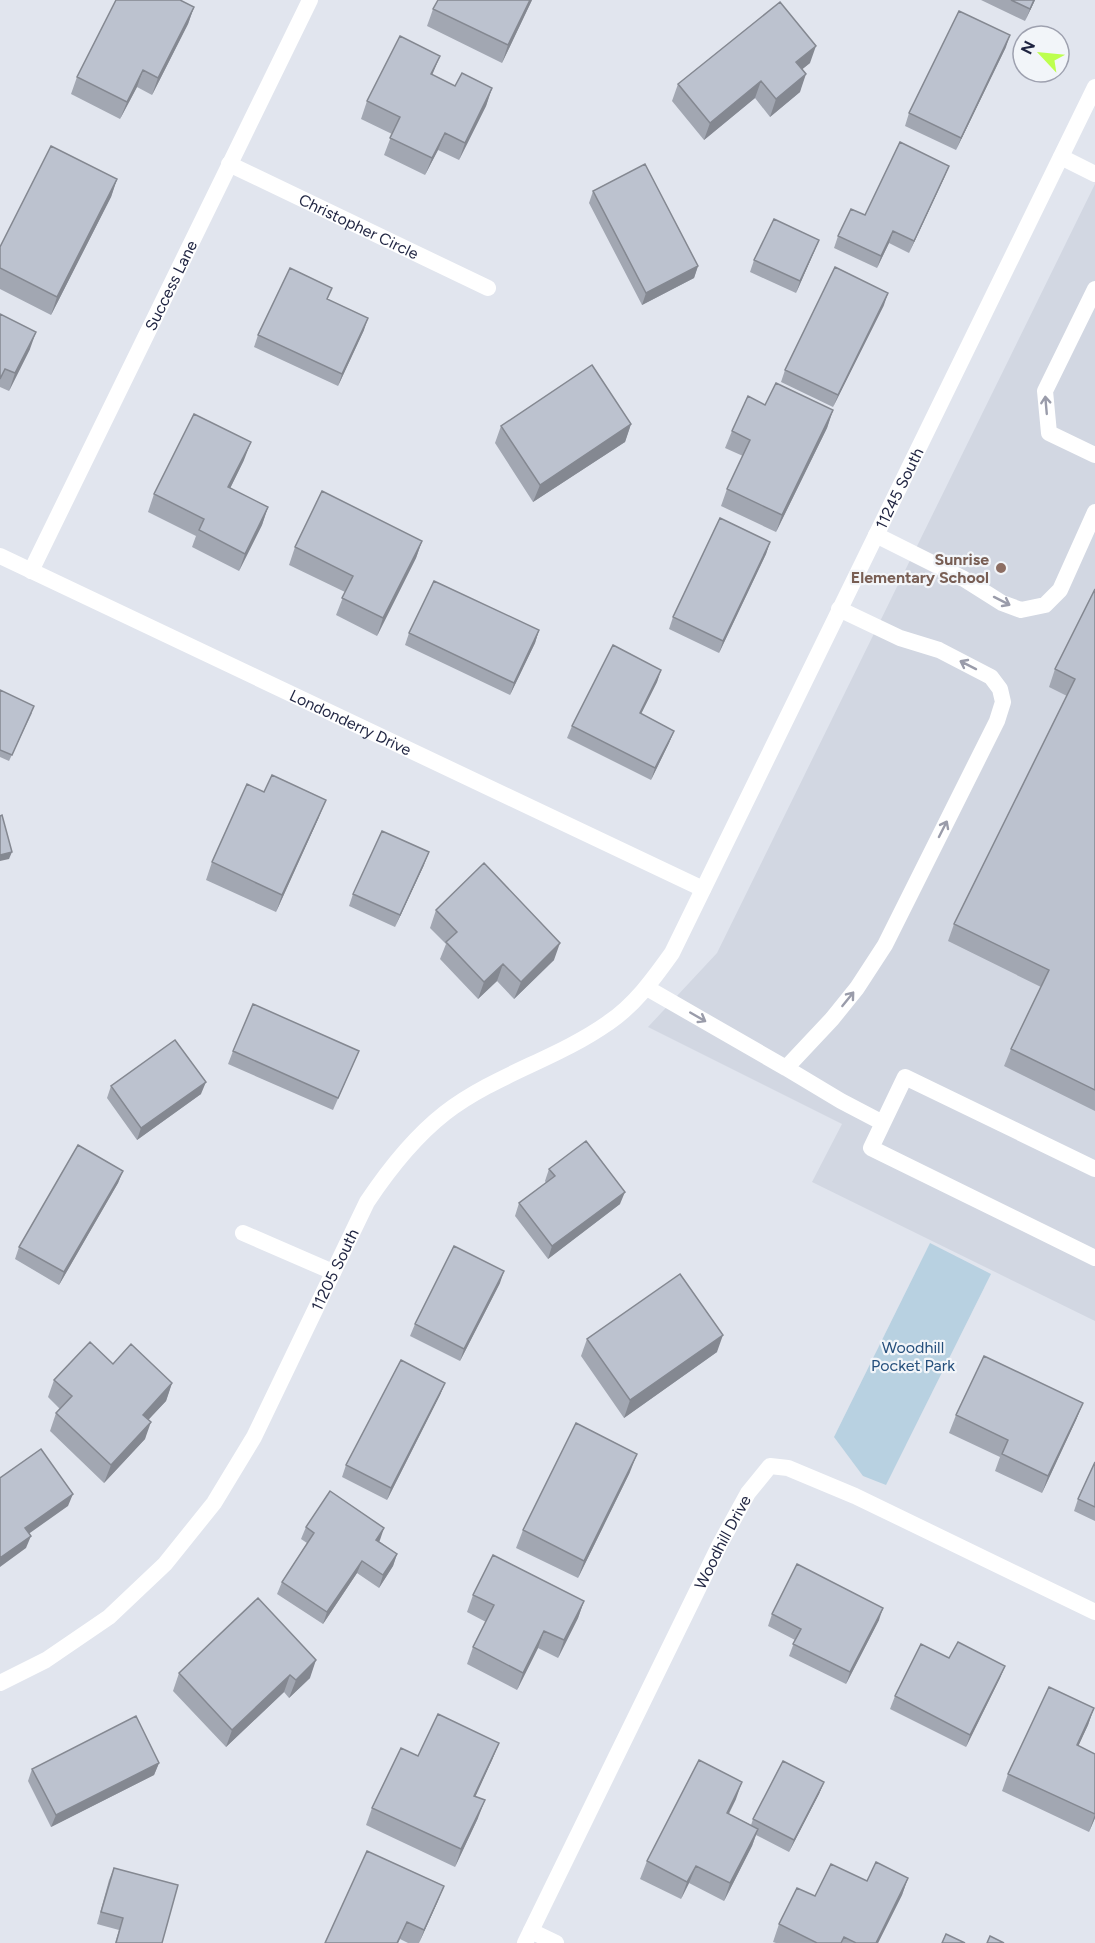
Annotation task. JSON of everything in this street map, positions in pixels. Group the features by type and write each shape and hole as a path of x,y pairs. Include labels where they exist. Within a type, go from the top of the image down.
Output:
{"street":[{"name":"Success Lane","path":"31,571 310,0"},
{"name":"11245 South","path":"703,889 1095,87"},
{"path":"1061,157 1095,174"},
{"name":"Christopher Circle","path":"229,164 488,288"},
{"path":"1095,289 1045,392 1049,434 1095,455"},
{"path":"876,535 964,579 1002,603 1021,610 1045,605 1060,590 1095,512"},
{"name":"Londonderry Drive","path":"0,556 703,889"},
{"path":"786,1068 832,1019 857,988 885,945 998,720 1003,702 1000,689 991,677 939,650 900,638 840,609"},
{"name":"11205 South","path":"0,1683 46,1660 109,1617 165,1564 214,1503 254,1437 367,1202 389,1169 416,1139 445,1113 480,1091 567,1048 609,1022 647,988 672,952 703,889"},
{"path":"647,988 841,1101 884,1122"},
{"path":"1095,1169 906,1077 871,1148 1095,1258"},
{"path":"243,1233 333,1272"},
{"name":"Woodhill Drive","path":"528,1937 720,1544 748,1493 770,1466 788,1468 855,1496 1095,1612"},
{"path":"528,1937 556,1943"}],"shaded area":[{"name":"Sunrise Elementary School","path":"1095,184 1095,1321 812,1182 842,1124 648,1027 717,953"}],"green space":[{"name":"Woodhill Pocket Park","path":"930,1243 991,1274 886,1485 863,1476 834,1437"}],"building":[{"path":"116,0 180,0 194,7 158,78 143,70 127,102 77,77"},
{"path":"438,0 530,0 508,45 433,9"},
{"path":"1011,0 1034,0 1030,9"},
{"path":"780,2 816,46 796,62 806,74 776,99 761,81 710,123 678,84"},
{"path":"959,11 1010,35 961,138 909,113"},
{"path":"400,36 440,56 431,74 455,86 462,73 492,88 465,143 445,133 432,158 390,138 400,117 367,101"},
{"path":"900,142 949,166 914,241 893,231 881,256 838,236 851,209 865,215"},
{"path":"51,146 117,179 57,297 0,268 0,247"},
{"path":"645,164 698,266 646,293 593,191"},
{"path":"774,219 819,240 800,281 754,260"},
{"path":"835,267 888,293 838,395 785,370"},
{"path":"290,268 332,288 327,299 368,318 342,374 258,335"},
{"path":"0,314 36,332 15,373 5,369 0,379"},
{"path":"592,365 631,424 540,485 501,426"},
{"path":"776,383 833,410 782,515 727,489 750,440 732,431 748,396 765,405"},
{"path":"194,414 251,442 228,487 268,507 245,554 199,530 204,519 154,494"},
{"path":"322,491 422,541 383,618 342,598 353,576 295,547"},
{"path":"720,518 770,542 723,641 673,617"},
{"path":"434,581 539,630 514,683 409,633"},
{"path":"1095,589 1095,1090 1011,1049 1049,970 954,924 1075,679 1055,669"},
{"path":"613,645 661,670 640,713 674,731 655,768 572,726"},
{"path":"0,690 34,706 12,755 0,750"},
{"path":"272,775 326,800 282,895 212,862 247,784 264,792"},
{"path":"2,815 12,852 0,855 0,816"},
{"path":"382,831 429,852 400,915 353,894"},
{"path":"484,863 560,943 521,982 503,964 484,982 446,942 457,932 436,910"},
{"path":"253,1004 359,1051 338,1098 233,1051"},
{"path":"175,1040 206,1082 141,1128 111,1086"},
{"path":"586,1141 625,1192 552,1246 519,1203 555,1176 549,1169"},
{"path":"78,1145 123,1171 64,1272 19,1247"},
{"path":"454,1246 504,1271 464,1349 415,1324"},
{"path":"680,1274 723,1335 630,1400 587,1339"},
{"path":"90,1342 113,1364 131,1344 172,1383 143,1415 151,1422 111,1465 56,1413 72,1396 54,1380"},
{"path":"984,1356 1083,1403 1048,1476 1002,1454 1008,1440 956,1415"},
{"path":"401,1360 445,1383 391,1488 346,1465"},
{"path":"576,1423 637,1454 584,1561 523,1530"},
{"path":"41,1449 73,1494 25,1528 31,1536 0,1558 0,1478"},
{"path":"1095,1462 1095,1507 1078,1499"},
{"path":"330,1491 384,1528 376,1540 397,1554 383,1575 362,1561 327,1612 282,1582 314,1533 306,1527"},
{"path":"493,1555 584,1601 564,1640 544,1631 523,1673 473,1647 494,1605 473,1595"},
{"path":"797,1564 883,1608 850,1672 793,1644 801,1629 772,1614"},
{"path":"258,1598 316,1660 296,1680 290,1675 232,1730 179,1673"},
{"path":"958,1642 1005,1666 970,1735 895,1696 921,1644 949,1658"},
{"path":"1049,1687 1094,1708 1077,1745 1095,1754 1095,1814 1008,1774"},
{"path":"438,1714 499,1743 474,1796 485,1800 461,1849 372,1808 401,1748 418,1756"},
{"path":"136,1716 159,1763 56,1815 32,1769"},
{"path":"699,1760 742,1782 727,1813 758,1829 730,1883 696,1866 687,1882 647,1861"},
{"path":"783,1761 824,1782 794,1840 753,1819"},
{"path":"367,1851 444,1886 424,1930 407,1922 397,1943 325,1943"},
{"path":"876,1862 908,1878 876,1943 856,1943 844,1937 841,1943 817,1943 779,1924 797,1888 815,1896 831,1864 867,1881"},
{"path":"114,1868 178,1885 162,1943 116,1943 123,1918 101,1912"},
{"path":"946,1934 965,1943 942,1943"},
{"path":"990,1936 1004,1943 987,1943"}],"place":[{"name":"Sunrise Elementary School","path":"1001,568"}]}
